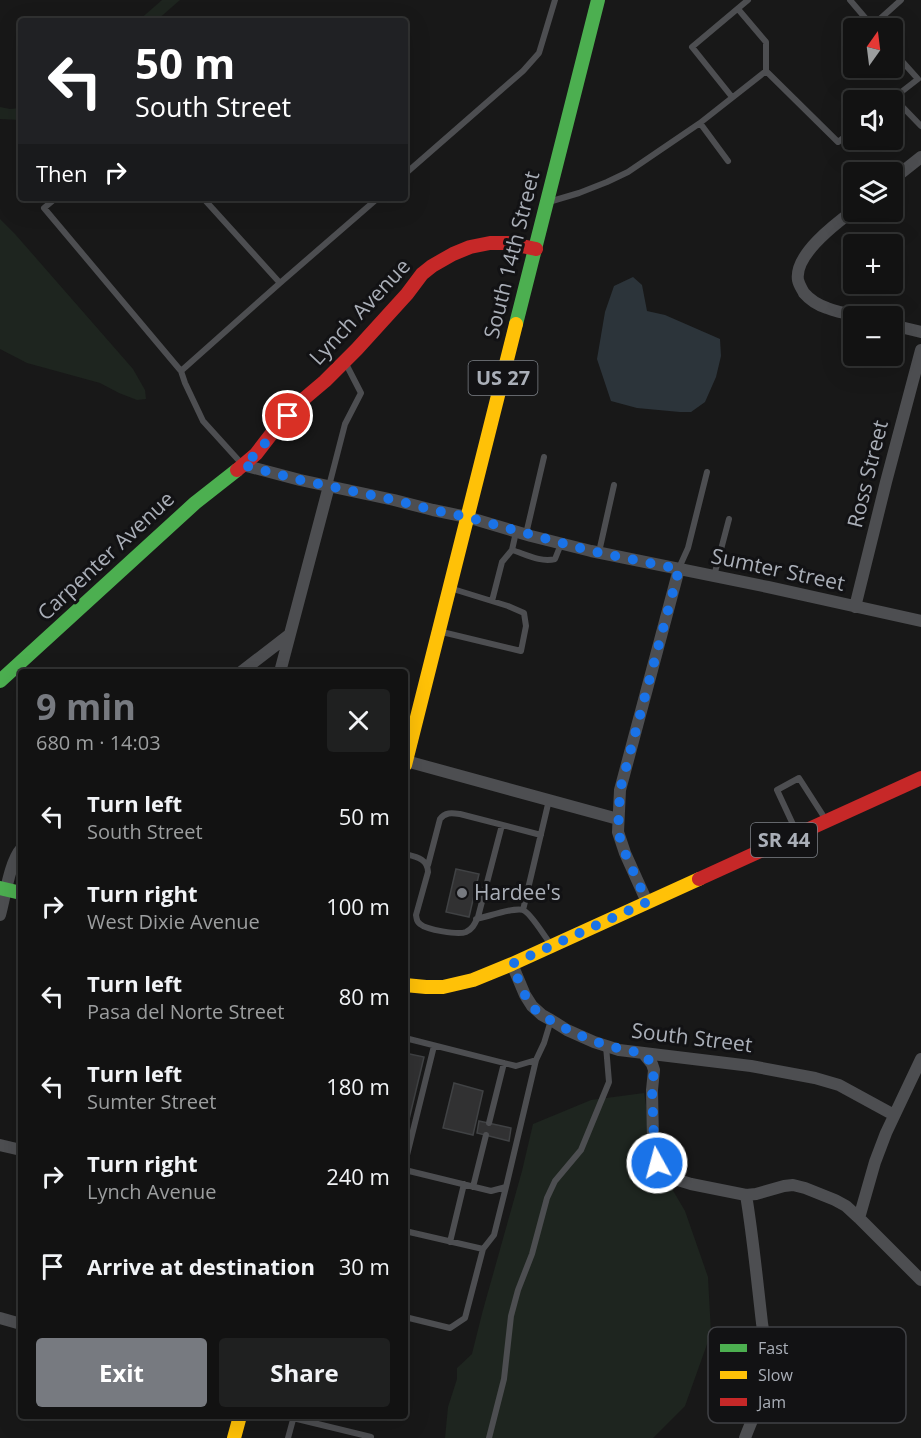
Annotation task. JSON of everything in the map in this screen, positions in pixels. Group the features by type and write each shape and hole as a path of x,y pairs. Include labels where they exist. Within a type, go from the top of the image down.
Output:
{"main road":[{"name":"South 14th Street","path":"408,755 598,0"},
{"name":"Lynch Avenue","path":"243,465 256,454 299,403 345,361 407,294 422,274 453,254 470,247 490,243 508,243 536,249"},
{"name":"Carpenter Avenue","path":"0,681 190,508 243,465"},
{"name":"SR 44","path":"408,985 430,988 450,986 512,964 921,778"},
{"path":"3,889 18,892"},
{"path":"234,1438 239,1419"}],"street":[{"path":"903,171 921,157"},
{"path":"843,219 811,248 798,270 800,287 808,297 829,309 843,312"},
{"path":"903,328 921,332"},
{"name":"Ross Street","path":"855,607 921,350"},
{"name":"Sumter Street","path":"243,465 467,517 599,553 768,586 921,621"},
{"path":"281,669 329,486"},
{"path":"647,902 618,832 620,790 679,569"},
{"path":"245,669 289,635"},
{"path":"408,764 618,819"},
{"path":"0,915 3,889 18,852"},
{"name":"South Street","path":"512,964 525,995 542,1015 567,1030 606,1046 619,1050 751,1066 815,1078 839,1085 894,1115"},
{"path":"643,1053 654,1070 652,1090 654,1141 657,1163 666,1174 678,1180 746,1195 793,1185 835,1200 859,1218 921,1280"},
{"path":"859,1218 886,1133 921,1059"},
{"path":"0,1145 18,1149"},
{"path":"746,1195 763,1327"},
{"path":"0,1318 18,1322"},
{"path":"745,1438 750,1423"}],"lane":[{"path":"408,171 524,71 539,52 555,0"},
{"path":"732,97 692,47 748,0"},
{"path":"850,0 865,18"},
{"path":"882,18 901,0"},
{"path":"738,9 765,42 766,71 838,142 843,138"},
{"path":"903,62 918,79 903,91"},
{"path":"547,202 579,193 628,172 700,123 766,71"},
{"path":"903,109 921,126"},
{"path":"700,123 728,161"},
{"path":"52,201 44,208 181,370 203,421 243,465"},
{"path":"206,201 280,283"},
{"path":"181,370 375,201"},
{"path":"329,486 345,424 361,393 345,361"},
{"path":"492,601 502,562 521,533 544,457"},
{"path":"679,569 688,548 707,472"},
{"path":"599,553 614,485"},
{"path":"714,576 729,519"},
{"path":"512,550 549,561 555,559 561,544"},
{"path":"439,632 520,651 526,626 524,613 450,588"},
{"path":"797,834 777,790 798,778 826,821"},
{"path":"523,910 549,800"},
{"path":"502,825 476,920 472,927 464,933 453,933 420,924 416,915 443,814 460,814 541,835"},
{"path":"408,855 424,860 428,865"},
{"path":"476,920 523,910 552,946"},
{"path":"408,1318 450,1328 465,1318 483,1249 494,1235 536,1060 551,1020"},
{"path":"408,1039 516,1066 536,1060"},
{"path":"408,1152 434,1046"},
{"path":"489,1438 504,1379 511,1316 518,1290 532,1254 547,1198 555,1181 581,1150 609,1082 606,1046"},
{"path":"489,1123 504,1063"},
{"path":"473,1187 486,1135"},
{"path":"408,1171 491,1191 506,1187"},
{"path":"450,1242 464,1184"},
{"path":"408,1232 483,1249"},
{"path":"288,1438 293,1419"},
{"path":"301,1419 371,1437"}],"shaded area":[{"path":"162,0 180,0 159,18 141,18"},
{"path":"0,107 18,108 18,120 0,119"},
{"path":"0,219 133,369 145,390 146,399 137,400 100,383 27,363 0,349"},
{"path":"633,277 642,285 647,311 665,315 720,339 721,356 716,377 705,402 691,412 637,408 611,401 597,359 605,312 614,286"},
{"path":"644,1093 652,1142 668,1182 685,1211 708,1277 711,1327 708,1327 708,1341 685,1406 653,1438 445,1438 448,1407 457,1379 457,1368 472,1354 533,1124 591,1100"}],"building":[{"name":"Hardee's","path":"456,869 479,874 469,917 446,912"},
{"path":"408,1054 424,1057 408,1124"},
{"path":"454,1083 483,1091 473,1135 443,1128"},
{"path":"479,1121 511,1128 509,1141 477,1133"}],"traffic: fast":[{"path":"516,324 598,0"},
{"path":"0,681 195,503 237,470"},
{"path":"0,888 18,892"}],"traffic: slow":[{"path":"408,753 516,324"},
{"path":"408,985 443,987 473,980 699,879"},
{"path":"234,1438 239,1419"}],"traffic: jam":[{"path":"237,470 256,454 299,403 357,349 422,274 432,266 470,247 490,243 508,243 536,249"},
{"path":"699,879 921,778"}],"place":[{"name":"Hardee's","path":"462,893"}],"route":[{"path":"288,416 256,454 243,465 467,517 591,551 679,569 620,790 618,832 647,902 512,964 525,995 542,1015 594,1042 619,1050 643,1053 652,1064 654,1070 652,1090 654,1141 657,1163"}]}
